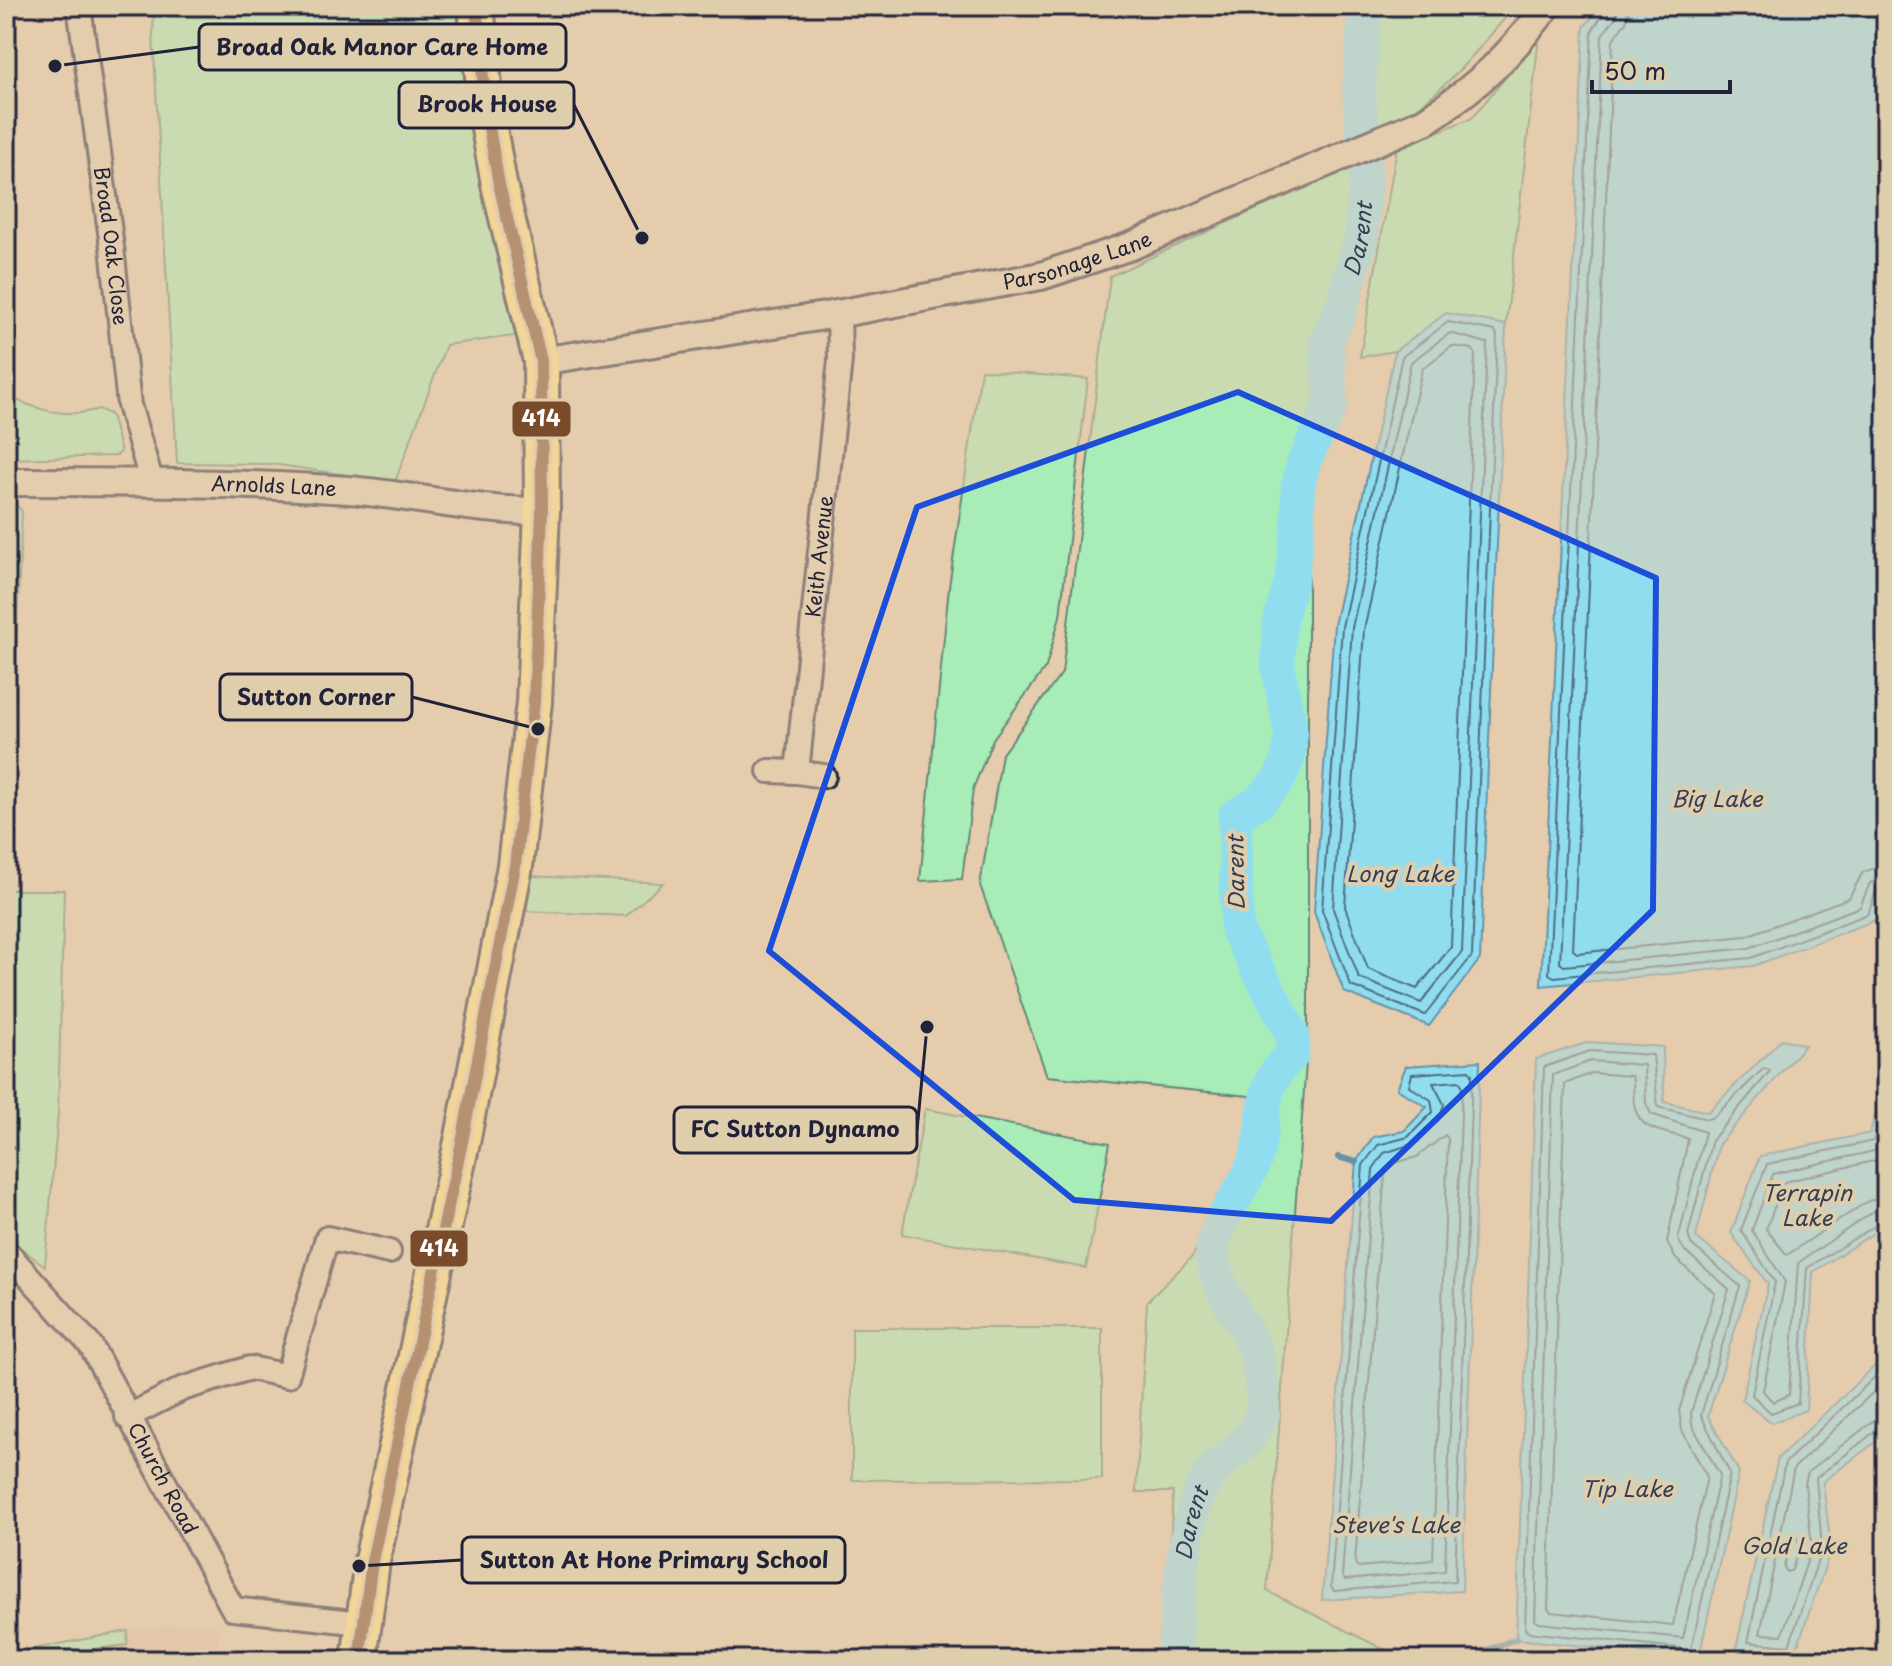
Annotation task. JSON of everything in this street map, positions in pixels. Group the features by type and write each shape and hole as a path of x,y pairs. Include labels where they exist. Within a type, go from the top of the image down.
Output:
{"main road":[{"path":"359,1660 362,1623 515,866 534,702 542,511 541,361 499,184 487,117 476,6"}],"street":[{"name":"Broad Oak Close","path":"79,6 112,247 129,405 152,483"},
{"name":"Parsonage Lane","path":"541,361 1012,282 1094,261 1393,137 1468,93 1507,58 1547,6"},
{"name":"Keith Avenue","path":"797,772 840,360 839,313"},
{"name":"Arnolds Lane","path":"6,482 352,490 489,510 542,511"},
{"path":"769,771 824,776"},
{"path":"127,1417 182,1389 250,1368 287,1376 327,1238 389,1252"},
{"name":"Church Road","path":"6,1251 91,1346 233,1609 362,1623"}],"highlighted area":[{"path":"1238,392 1656,578 1653,910 1331,1221 1074,1200 769,951 917,507"}],"shaded area":[{"path":"196,1622 218,1626 218,1660 6,1660 6,1654 81,1638"}],"green space":[{"path":"154,6 458,6 457,28 515,336 446,345 395,482 272,464 177,463 153,36"},
{"path":"1370,6 1515,6 1468,61 1432,96 1393,124 1371,134"},
{"path":"1539,37 1506,325 1446,314 1395,351 1360,357 1397,148 1472,118"},
{"path":"1356,164 1354,248 1321,341 1324,404 1293,482 1283,591 1308,556 1308,1036 1267,1591 1405,1660 1164,1660 1173,1492 1136,1492 1147,1302 1192,1257 1247,1163 1259,1097 1047,1076 980,885 1002,754 1062,673 1110,276"},
{"path":"981,370 1088,379 1060,616 1046,667 993,739 973,789 962,879 920,881 949,587"},
{"path":"6,395 29,405 63,413 99,409 111,415 121,452 116,456 6,459"},
{"path":"11,499 22,511 6,864 6,501"},
{"path":"531,876 663,883 626,916 526,911"},
{"path":"6,890 64,890 58,1113 45,1266 6,1237"},
{"path":"925,1109 1110,1143 1086,1268 902,1234"},
{"path":"852,1328 1102,1328 1102,1479 852,1480"},
{"path":"128,1631 127,1645 86,1650 73,1660 6,1660 6,1654"}],"water":[{"name":"Big Lake","path":"1602,6 1886,6 1886,880 1876,920 1753,966 1541,986 1584,27"},
{"name":"Long Lake","path":"1446,313 1506,325 1480,959 1429,1026 1344,992 1314,912 1334,625 1395,351"},
{"name":"Tip Lake","path":"1782,1039 1805,1045 1719,1144 1696,1237 1750,1281 1708,1416 1739,1472 1699,1658 1516,1639 1536,1059 1589,1042 1663,1047 1664,1102 1708,1112"},
{"name":"Steve's Lake","path":"1480,1061 1462,1591 1322,1600 1356,1162 1373,1137 1404,1131 1427,1107 1397,1089 1406,1066"},
{"name":"Terrapin Lake","path":"1886,1073 1886,1225 1813,1272 1806,1410 1771,1423 1742,1400 1768,1284 1731,1233 1760,1156 1870,1133"},
{"name":"Gold Lake","path":"1886,1355 1886,1434 1823,1482 1831,1549 1794,1657 1736,1649 1778,1458"}],"waterway":[{"name":"Darent","path":"1174,1660 1182,1566 1199,1495 1207,1479 1245,1442 1263,1414 1262,1383 1256,1353 1221,1286 1213,1258 1213,1245 1222,1221 1254,1162 1269,1088 1281,1066 1292,1055 1293,1036 1237,930 1235,816 1260,801 1280,778 1288,759 1291,733 1278,668 1280,620 1291,582 1298,526 1298,486 1304,462 1331,405 1327,340 1340,312 1361,240 1366,181 1359,90 1365,6"},
{"path":"1338,1157 1356,1162"},
{"path":"1459,1660 1516,1639"}],"transit line":[{"name":"414","path":"359,1660 372,1561 463,1137 515,866 534,702 542,511 541,361 499,184 487,117 476,6"}],"place":[{"name":"Broad Oak Manor Care Home","path":"55,66"},
{"name":"Brook House","path":"642,238"},
{"name":"Sutton Corner","path":"538,729"},
{"name":"FC Sutton Dynamo","path":"927,1027"},
{"name":"Sutton At Hone Primary School","path":"359,1566"}]}
